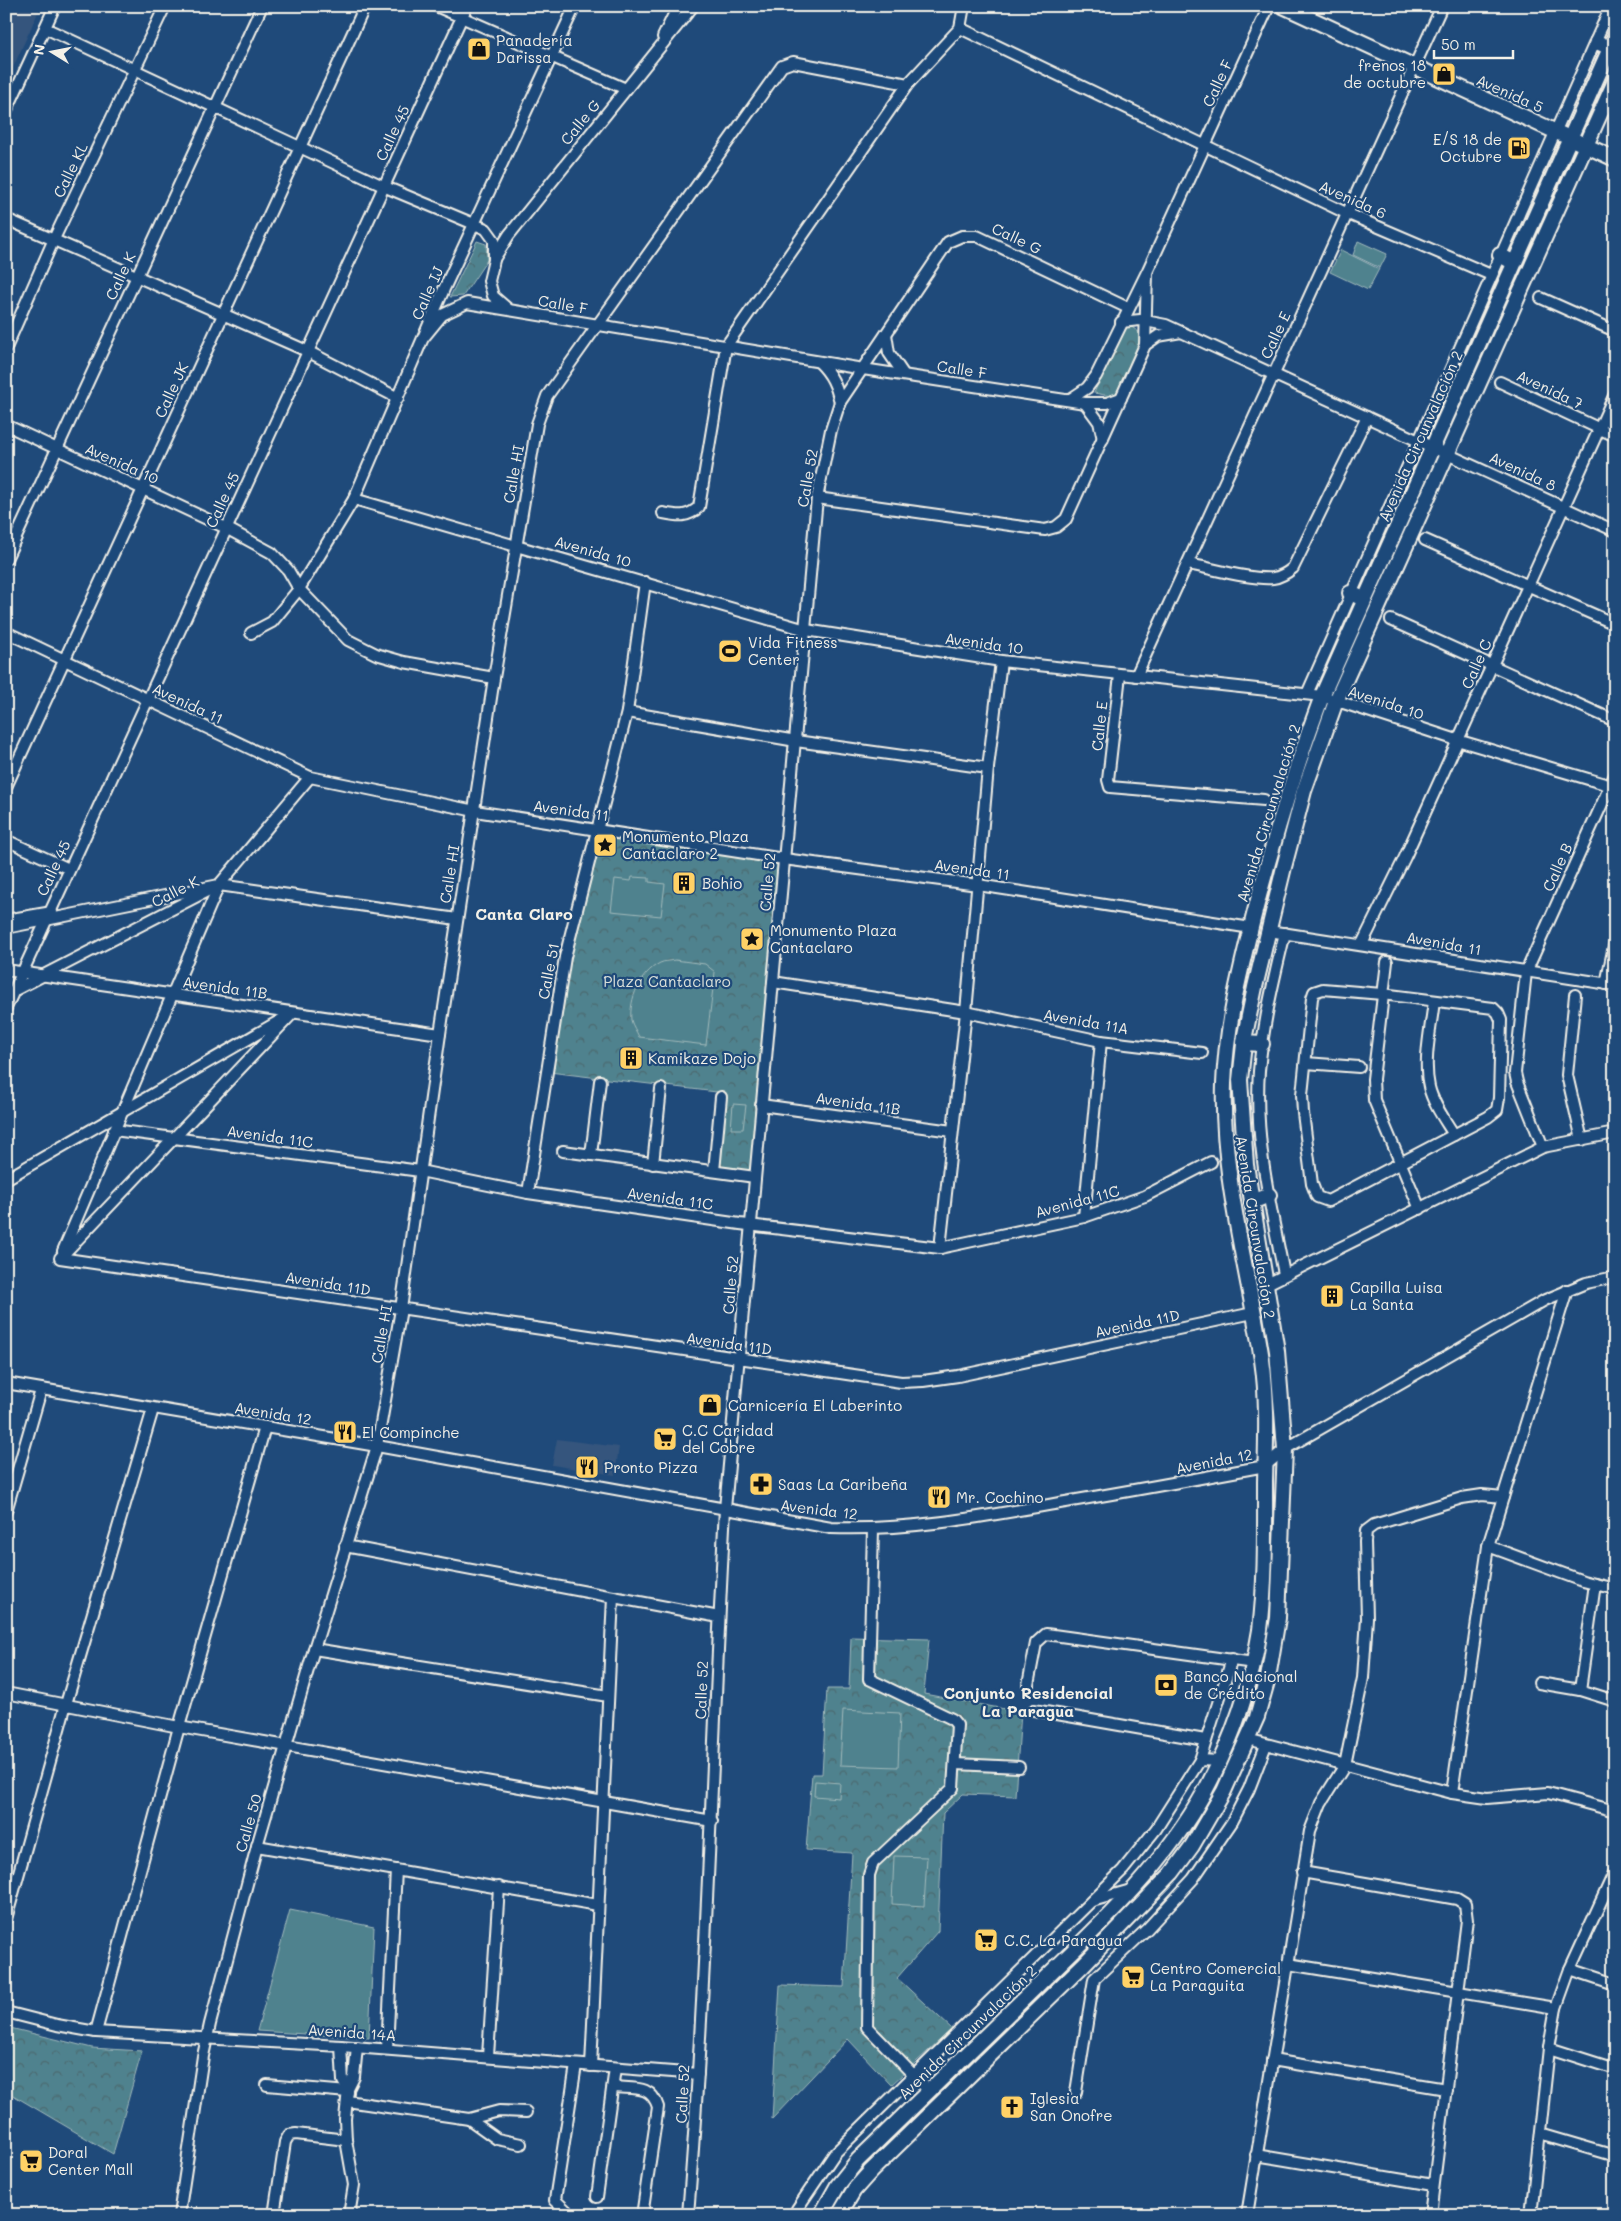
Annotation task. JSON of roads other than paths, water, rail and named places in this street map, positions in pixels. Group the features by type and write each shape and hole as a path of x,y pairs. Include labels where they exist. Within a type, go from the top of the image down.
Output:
{"main road":[{"name":"Avenida 5","path":"1283,6 1615,159"},
{"path":"1596,42 1612,43"},
{"name":"Avenida Circunvalación 2","path":"821,2215 847,2172 1135,1890 1178,1836 1220,1761 1236,1723 1254,1663 1260,1626 1263,1588 1265,1466 1265,1392 1262,1361 1229,1170 1224,1101 1229,1032 1237,984 1294,774 1322,696 1612,43"},
{"name":"Avenida Circunvalación 2","path":"839,2215 854,2190 871,2171 1083,1965 1172,1873 1192,1846 1224,1791 1257,1717 1275,1643 1280,1594 1285,1449 1277,1351 1246,1164 1241,1088 1244,1043 1255,987 1304,791 1336,701 1615,81"},
{"path":"1500,255 1514,263"},
{"path":"1350,593 1364,599"},
{"path":"1244,1043 1262,1044"},
{"path":"1252,1202 1269,1195"}],"street":[{"path":"6,112 55,6"},
{"name":"Calle KL","path":"6,348 54,239 165,6"},
{"name":"Calle K","path":"6,559 262,6"},
{"name":"Calle JK","path":"6,788 365,6"},
{"path":"436,6 626,89"},
{"name":"Calle 45","path":"6,1008 467,6"},
{"name":"Calle IJ","path":"251,633 272,622 299,589 354,499 474,224 576,6"},
{"path":"654,54 678,6"},
{"name":"Calle G","path":"494,260 509,235 693,6"},
{"path":"663,513 680,516 691,514 699,507 726,346 908,84 960,28 964,6"},
{"name":"Calle F","path":"424,337 442,315 467,303 819,362 1069,400 1087,388 1096,376 1148,270 1269,6"},
{"name":"Calle E","path":"1136,676 1442,6"},
{"path":"1307,694 1611,6"},
{"path":"45,28 383,186 486,229 494,240 494,260 489,281 493,296 509,309"},
{"name":"Avenida 6","path":"960,28 1346,213 1491,275"},
{"name":"Calle HI","path":"377,1446 401,1309 440,1034 494,678 537,424 547,396 782,66 793,62 908,84"},
{"path":"6,219 307,351 398,398"},
{"name":"Calle G","path":"863,369 948,242 962,236 977,236 1128,308"},
{"path":"818,498 1044,530 1056,528 1066,519 1145,345 1148,270"},
{"path":"1541,298 1615,331"},
{"path":"1121,322 1147,320 1166,325 1418,440"},
{"path":"1145,345 1158,336 1181,332"},
{"path":"886,334 889,353 904,375"},
{"path":"819,362 836,382 840,402"},
{"name":"Calle 52","path":"688,2215 712,1821 725,1509 818,498 831,430 840,402 863,369"},
{"name":"Avenida 7","path":"1500,382 1615,436"},
{"name":"Calle C","path":"1362,944 1405,857 1615,394"},
{"path":"1069,400 1084,403 1107,403 1121,398"},
{"path":"1084,403 1099,422 1103,439"},
{"path":"1188,564 1260,578 1273,578 1283,575 1293,568 1300,558 1367,417"},
{"name":"Avenida 10","path":"6,425 143,488 226,528 272,553 288,570 299,589 348,640 376,654 404,662 494,678"},
{"name":"Avenida 8","path":"1418,440 1615,531"},
{"name":"Avenida 10","path":"354,499 806,630 1001,662 1322,696 1457,740 1612,786"},
{"path":"1425,540 1615,624"},
{"name":"Calle 51","path":"528,1193 565,957 599,829 627,712 645,582"},
{"path":"1391,620 1615,721"},
{"name":"Avenida 11","path":"6,632 310,777 475,811 784,859 978,885 1251,928"},
{"path":"940,1248 966,1012 988,768 1001,662"},
{"name":"Calle E","path":"1120,675 1108,780 1110,787 1264,800"},
{"path":"627,712 796,741 988,768"},
{"name":"Calle B","path":"1544,1147 1515,1073 1526,972 1612,786 1615,775"},
{"path":"60,1258 219,885 310,777"},
{"path":"6,840 69,869"},
{"path":"6,928 219,885 457,919"},
{"name":"Calle K","path":"6,920 219,885"},
{"name":"Calle K","path":"6,995 219,885"},
{"name":"Avenida 11","path":"1269,931 1362,944 1610,985"},
{"path":"1284,1274 1269,1195 1260,1124 1259,1073 1272,987 1285,933"},
{"path":"1610,985 1615,940"},
{"path":"1387,962 1373,1078 1374,1100 1420,1208"},
{"name":"Avenida 11B","path":"6,970 440,1034"},
{"name":"Avenida 11A","path":"773,982 966,1012 1101,1041 1202,1053"},
{"path":"1323,989 1382,994 1493,1008 1498,1013 1501,1020 1497,1110 1488,1117 1328,1201 1317,1197 1312,1184 1304,1130 1302,1094 1314,992 1323,989"},
{"path":"1575,995 1567,1075 1582,1140"},
{"path":"1434,1001 1428,1058 1430,1088 1438,1109 1454,1135"},
{"path":"6,1180 294,1012"},
{"path":"60,1258 294,1012"},
{"path":"1084,1217 1101,1041"},
{"path":"1306,1062 1359,1067"},
{"path":"591,1155 600,1081"},
{"path":"653,1164 661,1089"},
{"path":"714,1171 722,1096"},
{"name":"Avenida 11B","path":"761,1105 952,1131"},
{"name":"Avenida 11C","path":"114,1130 420,1171 528,1193 750,1225 940,1248 1084,1217 1145,1196 1210,1162"},
{"path":"1267,1284 1544,1147 1615,1133"},
{"path":"563,1150 755,1177"},
{"name":"Avenida 11D","path":"60,1258 884,1381 923,1381 958,1376 1253,1314"},
{"name":"Avenida 12","path":"6,1383 377,1446 831,1528 873,1530 918,1526 1102,1498 1265,1466 1285,1449 1530,1308 1567,1290 1615,1278"},
{"path":"1452,1793 1488,1546 1567,1290"},
{"path":"6,1511 9,1492 41,1390"},
{"path":"6,1919 66,1704 153,1409"},
{"path":"96,2032 179,1726 265,1427"},
{"name":"Calle 50","path":"179,2215 206,2038 257,1846 314,1649 377,1446"},
{"path":"1247,2215 1302,1872 1313,1821 1321,1803 1345,1765 1363,1678 1366,1649 1364,1542 1366,1531 1374,1525 1462,1498 1482,1495 1503,1497"},
{"path":"873,1530 869,1679 956,1721 957,1725 956,1764 952,1791 873,1863 870,1869 866,2024 869,2030 930,2092"},
{"path":"345,1546 719,1617"},
{"path":"1488,1546 1595,1584 1615,1589"},
{"path":"1580,1690 1595,1584"},
{"path":"591,2066 613,1596"},
{"path":"1028,1685 1036,1643 1046,1634 1254,1663"},
{"path":"314,1649 608,1696"},
{"path":"797,2208 835,2153 1123,1870 1156,1829 1200,1760 1232,1659"},
{"path":"1539,1683 1580,1690 1615,1701"},
{"path":"6,1692 179,1726 712,1821"},
{"path":"1034,1710 1206,1740"},
{"path":"1248,1739 1452,1793 1487,1798 1548,1793 1615,1811"},
{"path":"1076,2092 1094,1979 1147,1929 1199,1871 1232,1822 1249,1789 1266,1745"},
{"path":"1200,1760 1220,1761"},
{"path":"956,1764 1019,1767"},
{"path":"257,1846 499,1887 598,1906"},
{"path":"387,2049 396,1870"},
{"path":"1531,2215 1549,2048 1556,2008 1570,1969 1610,1893 1615,1871"},
{"path":"1302,1872 1446,1896 1457,1899 1465,1904 1467,1920 1430,2215"},
{"path":"488,2056 499,1887"},
{"path":"1092,1901 1135,1890"},
{"path":"1288,1964 1556,2008"},
{"path":"1083,1965 1094,1979"},
{"path":"1570,1969 1615,1984"},
{"name":"Avenida 14A","path":"6,2012 57,2026 96,2032 488,2056 698,2074"},
{"path":"341,2046 343,2082 347,2094 346,2140 354,2185 349,2215"},
{"path":"347,2094 354,2077 357,2047"},
{"path":"1549,2048 1615,2069"},
{"path":"1272,2060 1446,2089"},
{"path":"571,2215 555,2200 576,2065"},
{"path":"597,2197 615,2068"},
{"path":"268,2085 347,2094 469,2119 497,2139 521,2144"},
{"path":"613,2087 646,2090 654,2096 658,2107 643,2209"},
{"path":"469,2119 500,2111 526,2112"},
{"path":"274,2215 285,2142 289,2135 296,2134 346,2140"},
{"path":"1540,2134 1615,2156"},
{"path":"1256,2156 1434,2185"}],"place":[{"name":"Panadería Darissa","path":"479,49"},
{"name":"frenos 18 de octubre","path":"1444,74"},
{"name":"E/S 18 de Octubre","path":"1519,148"},
{"name":"Vida Fitness Center","path":"730,651"},
{"name":"Monumento Plaza Cantaclaro 2","path":"605,845"},
{"name":"Bohio","path":"684,883"},
{"name":"Monumento Plaza Cantaclaro","path":"752,939"},
{"name":"Kamikaze Dojo","path":"631,1058"},
{"name":"Capilla Luisa La Santa","path":"1332,1296"},
{"name":"Carnicería El Laberinto","path":"710,1405"},
{"name":"El Compinche","path":"345,1432"},
{"name":"C.C Caridad del Cobre","path":"665,1439"},
{"name":"Pronto Pizza","path":"587,1467"},
{"name":"Saas La Caribeña","path":"761,1484"},
{"name":"Mr. Cochino","path":"939,1497"},
{"name":"Banco Nacional de Crédito","path":"1166,1685"},
{"name":"C.C. La Paragua","path":"986,1940"},
{"name":"Centro Comercial La Paraguita","path":"1133,1977"},
{"name":"Iglesia San Onofre","path":"1012,2107"},
{"name":"Doral Center Mall","path":"31,2161"}],"district":[{"name":"Canta Claro","path":"524,913"},
{"name":"Conjunto Residencial La Paragua","path":"1028,1701"}],"park label":[{"name":"Plaza Cantaclaro","path":"667,981"}]}
